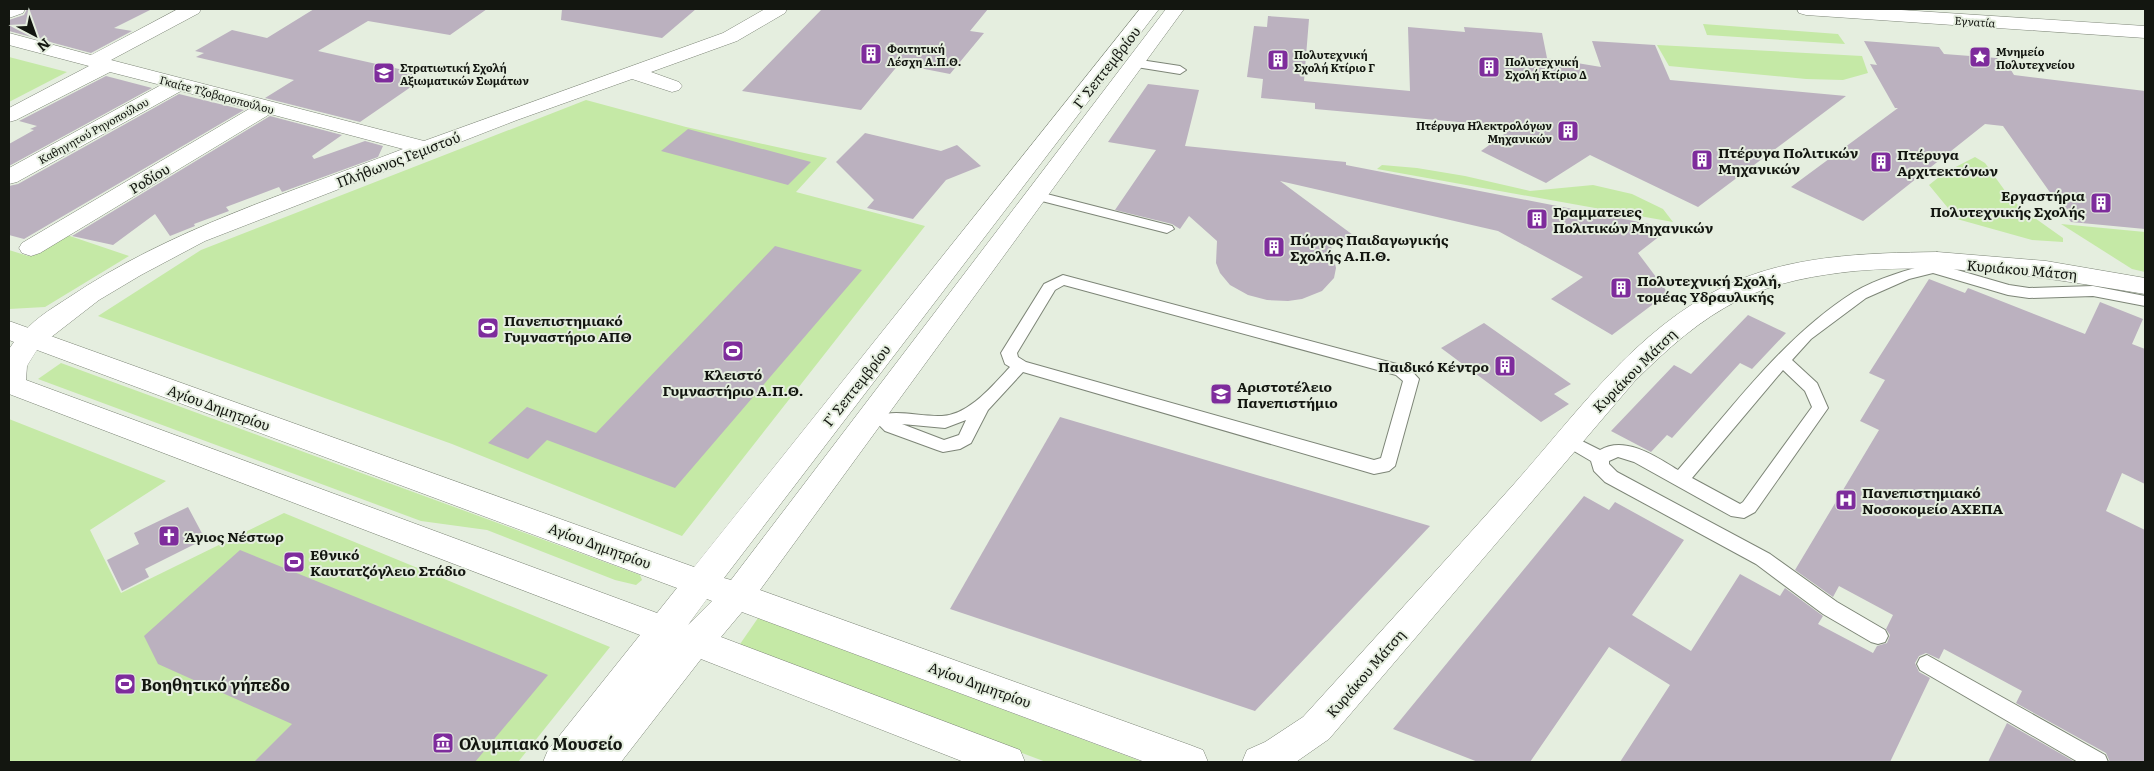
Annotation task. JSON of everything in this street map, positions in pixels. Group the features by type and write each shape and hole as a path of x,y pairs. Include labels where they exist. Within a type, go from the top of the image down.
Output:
{"main road":[{"path":"9,12 16,9"},
{"path":"9,116 192,9"},
{"name":"Πλήθωνος Γεμιστού","path":"11,385 21,335 53,320 133,269 178,245 424,148 736,34 778,9"},
{"name":"Γ' Σεπτεμβρίου","path":"561,762 1150,9"},
{"name":"Γ' Σεπτεμβρίου","path":"599,762 695,642 736,596 876,418 1035,195 1176,9"},
{"name":"Εγνατία","path":"1806,9 2145,32"},
{"path":"2063,9 2145,15"},
{"name":"Γκαίτε Τζοβαροπούλου","path":"9,39 424,148"},
{"path":"631,72 672,86"},
{"name":"Καθηγητού Ρηγοπούλου","path":"9,177 178,84"},
{"name":"Ροδίου","path":"32,248 267,107"},
{"name":"Κυριάκου Μάτση","path":"1260,762 1278,754 1316,728 1594,409 1652,349 1689,318 1733,292 1788,274 1868,261 1915,261 2021,267 2105,277 2145,286"},
{"name":"Αγίου Δημητρίου","path":"21,335 1190,762"},
{"path":"11,385 664,630 1007,762"}],"lane":[{"path":"1134,63 1180,70"},
{"path":"1035,195 1167,229"},
{"path":"1680,480 1782,360 1806,335 1861,295 1904,276 1933,268 2022,292 2093,291 2145,301"},
{"path":"1063,280 1402,371 1411,379 1389,461 1383,466 1374,467 1020,366 1012,360 1009,353 1013,342 1049,287 1054,282 1063,280"},
{"path":"1600,458 1613,451 1629,453 1732,509 1742,512 1750,507 1820,408 1818,398 1810,386 1782,360"},
{"path":"876,418 892,427 943,446 954,445 965,439 981,407 1020,366"},
{"path":"876,418 944,422 981,407"},
{"path":"1568,440 1600,458"},
{"path":"1600,458 1600,466 1611,477 1763,558 1830,608 1878,636"},
{"path":"1927,664 2096,762"}],"green space":[{"path":"1703,24 1838,34 1845,44 1707,35"},
{"path":"1657,45 1862,56 1868,73 1843,80 1806,79 1669,66"},
{"path":"9,57 67,72 9,102"},
{"name":"Πανεπιστημιακό Γυμναστήριο ΑΠΘ","path":"586,100 686,127 827,158 796,192 925,226 682,536 452,444 98,316 201,250"},
{"path":"1975,157 1985,163 2008,195 2022,209 2063,238 2063,242 2032,240 1957,219 1929,185 1944,173"},
{"path":"1382,165 1417,168 1465,176 1530,191 1593,185 1632,194 1663,209 1673,222 1377,169"},
{"path":"2061,224 2145,232 2145,272 2132,269"},
{"path":"64,234 129,256 45,307 9,309 9,250 28,256"},
{"path":"61,363 640,575 642,580 636,585 615,580 487,530 421,521 38,379"},
{"name":"Εθνικό Καυτατζόγλειο Στάδιο","path":"9,419 166,481 90,530 121,593 284,513 610,647 518,762 9,762"},
{"path":"758,618 1143,762 1046,762 738,647"}],"building":[{"path":"27,9 152,9 114,28 132,31 91,53 9,31 9,20 24,15"},
{"path":"314,9 487,9 450,35 368,21 318,51 417,73 410,78 421,80 360,122 265,98 294,80 196,57 204,53 195,51 232,30 267,38"},
{"path":"562,9 696,9 662,38 561,20"},
{"name":"Φοιτητική Λέσχη Α.Π.Θ.","path":"822,9 988,9 970,31 984,33 950,74 899,64 861,110 742,91"},
{"path":"1268,16 1309,19 1304,81 1410,91 1408,27 1465,32 1464,27 1542,33 1547,58 1601,67 1592,41 1655,45 1670,80 1846,96 1698,207 1590,155 1546,183 1481,151 1514,127 1315,109 1315,103 1261,98 1263,79 1247,77 1254,26 1267,27"},
{"path":"1864,41 1939,47 1944,54 1997,58 2005,69 2011,70 2014,75 2145,91 2145,229 2071,222 2003,126 1985,124 1863,221 1791,187 1898,108 1895,108 1870,64 1877,65"},
{"path":"106,76 152,88 9,166 9,144 34,130 30,129 37,126 19,121"},
{"path":"1148,84 1199,90 1185,146 1346,162 1346,165 1670,228 1638,253 1668,293 1612,335 1551,299 1583,277 1498,231 1280,181 1353,235 1331,246 1336,268 1334,278 1322,291 1302,299 1288,301 1267,300 1248,295 1230,285 1220,273 1216,263 1217,241 1189,216 1180,229 1172,224 1115,210 1156,150 1108,142"},
{"path":"179,94 244,110 24,239 9,235 9,186 18,184"},
{"path":"270,116 342,135 312,156 314,159 365,141 383,146 378,157 282,192 279,187 226,207 229,211 194,224 195,226 170,236 155,214 113,245 72,236"},
{"path":"688,129 811,162 788,185 661,151"},
{"path":"865,133 941,151 957,145 981,166 946,180 913,219 867,208 874,200 836,162"},
{"name":"Κλειστό Γυμναστήριο Α.Π.Θ.","path":"775,246 862,270 675,488 547,440 528,459 488,443 527,407 596,433"},
{"name":"Πανεπιστημιακό Νοσοκομείο ΑΧΕΠΑ","path":"1929,279 1965,293 1968,288 2085,334 2100,302 2143,319 2132,344 2145,349 2145,484 2122,473 2106,511 2145,530 2145,762 2110,762 2106,753 2016,703 2022,691 1944,649 1939,659 1926,653 1919,656 1915,663 1919,672 1930,678 1890,762 1620,762 1670,685 1609,647 1530,762 1478,762 1393,729 1584,496 1609,510 1615,502 1684,540 1632,615 1691,651 1740,574 1780,596 1785,588 1823,616 1818,624 1873,653 1877,646 1887,643 1890,635 1886,629 1893,615 1839,586 1833,597 1795,570 1879,430 1860,421 1885,380 1869,373"},
{"path":"1748,315 1786,333 1752,369 1740,363 1672,438 1667,435 1651,452 1611,431 1674,365 1691,374"},
{"name":"Παιδικό Κέντρο","path":"1484,323 1571,384 1554,394 1569,404 1541,422 1441,348"},
{"path":"1060,417 1430,526 1255,711 950,609"},
{"name":"Άγιος Νέστωρ","path":"188,507 205,539 145,569 149,577 122,591 107,560 139,544 134,533"},
{"path":"240,550 548,675 475,762 254,762 292,724 158,664 144,636"},
{"path":"2007,723 2075,762 1988,762"}],"place":[{"name":"Φοιτητική Λέσχη Α.Π.Θ.","path":"871,54"},
{"name":"Μνημείο Πολυτεχνείου","path":"1980,57"},
{"name":"Πολυτεχνική Σχολή Κτίριο Γ","path":"1278,60"},
{"name":"Πολυτεχνική Σχολή Κτίριο Δ","path":"1489,67"},
{"name":"Στρατιωτική Σχολή Αξιωματικών Σωμάτων","path":"384,73"},
{"name":"Πτέρυγα Ηλεκτρολόγων Μηχανικών","path":"1568,131"},
{"name":"Πτέρυγα Πολιτικών Μηχανικών","path":"1702,160"},
{"name":"Πτέρυγα Αρχιτεκτόνων","path":"1881,162"},
{"name":"Εργαστήρια Πολυτεχνικής Σχολής","path":"2101,203"},
{"name":"Γραμματειες Πολιτικών Μηχανικών","path":"1537,219"},
{"name":"Πύργος Παιδαγωγικής Σχολής Α.Π.Θ.","path":"1274,247"},
{"name":"Πολυτεχνική Σχολή, τομέας Yδραυλικής","path":"1621,288"},
{"name":"Πανεπιστημιακό Γυμναστήριο ΑΠΘ","path":"488,328"},
{"name":"Κλειστό Γυμναστήριο Α.Π.Θ.","path":"733,351"},
{"name":"Παιδικό Κέντρο","path":"1505,366"},
{"name":"Αριστοτέλειο Πανεπιστήμιο","path":"1221,394"},
{"name":"Πανεπιστημιακό Νοσοκομείο ΑΧΕΠΑ","path":"1846,500"},
{"name":"Άγιος Νέστωρ","path":"169,536"},
{"name":"Εθνικό Καυτατζόγλειο Στάδιο","path":"294,562"},
{"name":"Βοηθητικό γήπεδο","path":"125,684"},
{"name":"Ολυμπιακό Μουσείο","path":"443,743"}]}
